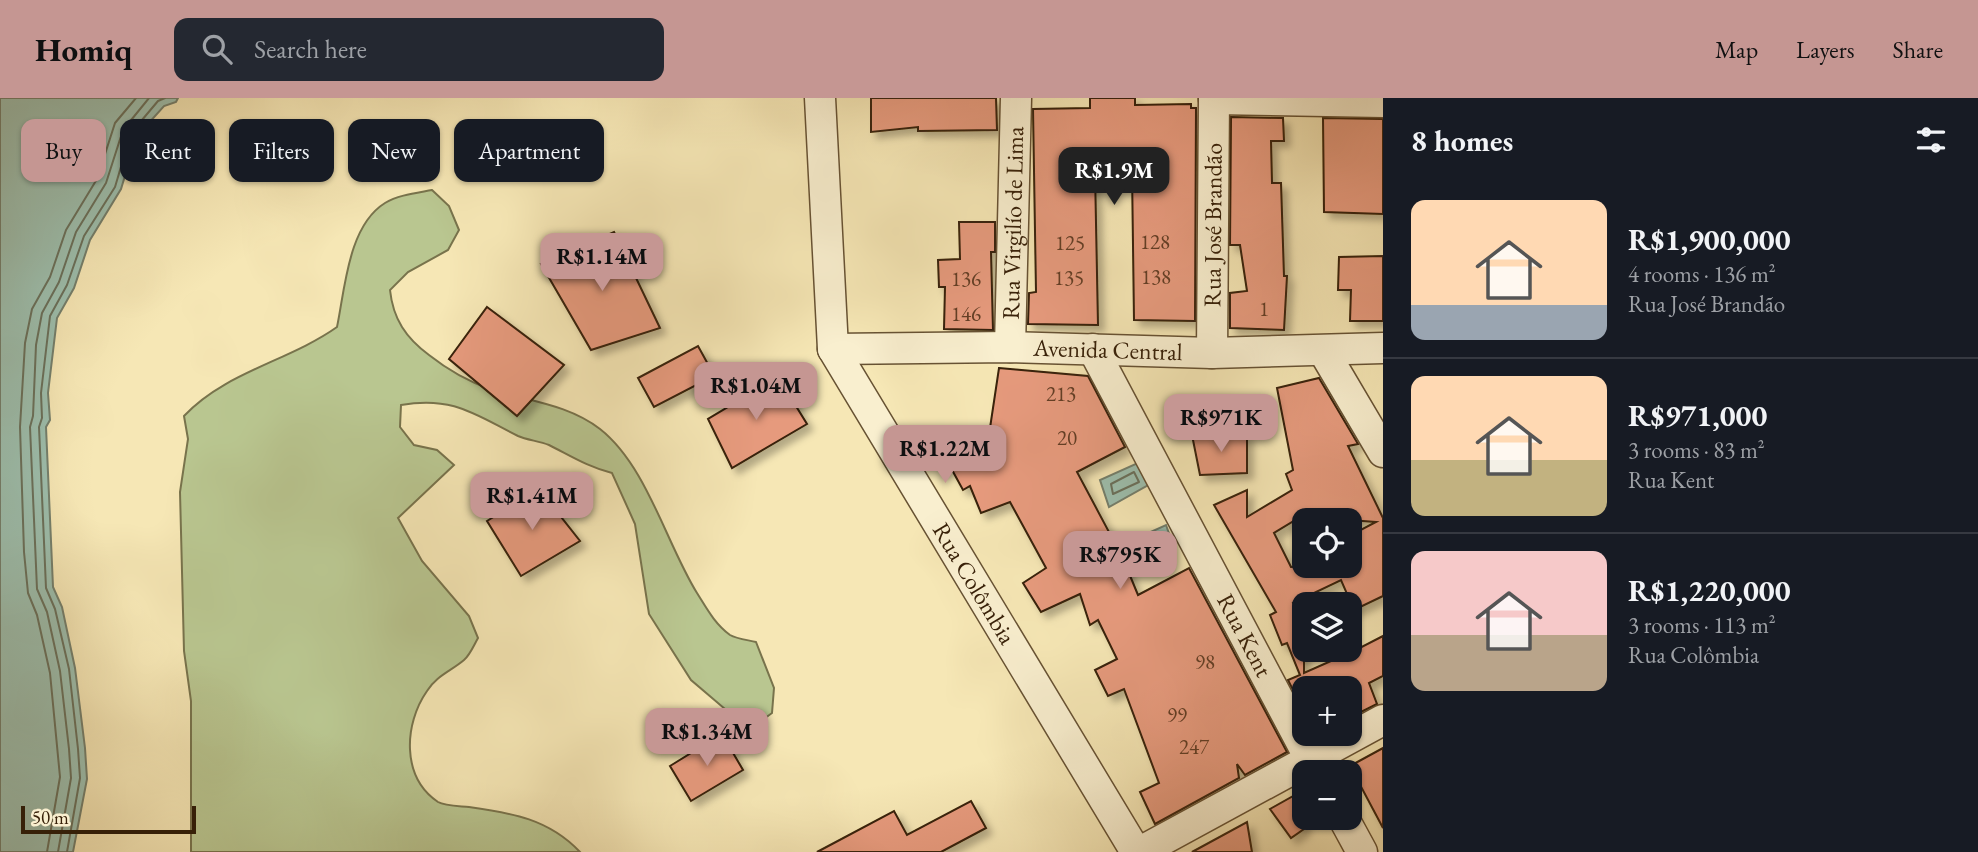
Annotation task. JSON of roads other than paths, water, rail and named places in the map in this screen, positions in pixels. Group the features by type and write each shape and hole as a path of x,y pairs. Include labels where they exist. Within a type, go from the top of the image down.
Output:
{"street":[{"name":"Rua Colômbia","path":"820,98 833,349 1138,852"},
{"name":"Rua Virgilío de Lima","path":"1010,347 1016,98"},
{"path":"1214,99 1383,102"},
{"name":"Rua José Brandão","path":"1212,353 1214,99"},
{"name":"Avenida Central","path":"833,349 1010,347 1212,353 1324,352 1383,348"},
{"name":"Rua Kent","path":"1093,349 1310,760"},
{"path":"1324,352 1383,452"},
{"path":"1321,760 1383,720"},
{"path":"1138,852 1292,775"},
{"path":"1350,830 1362,852"}],"water":[{"path":"0,98 178,98 176,102 164,106 152,119 120,119 120,182 123,182 121,189 90,240 74,288 57,318 48,393 50,420 46,427 53,587 62,607 75,668 87,779 73,852 0,852"},
{"path":"1140,462 1150,484 1109,507 1100,480"},
{"path":"1166,525 1173,545 1145,555 1133,540"}]}
